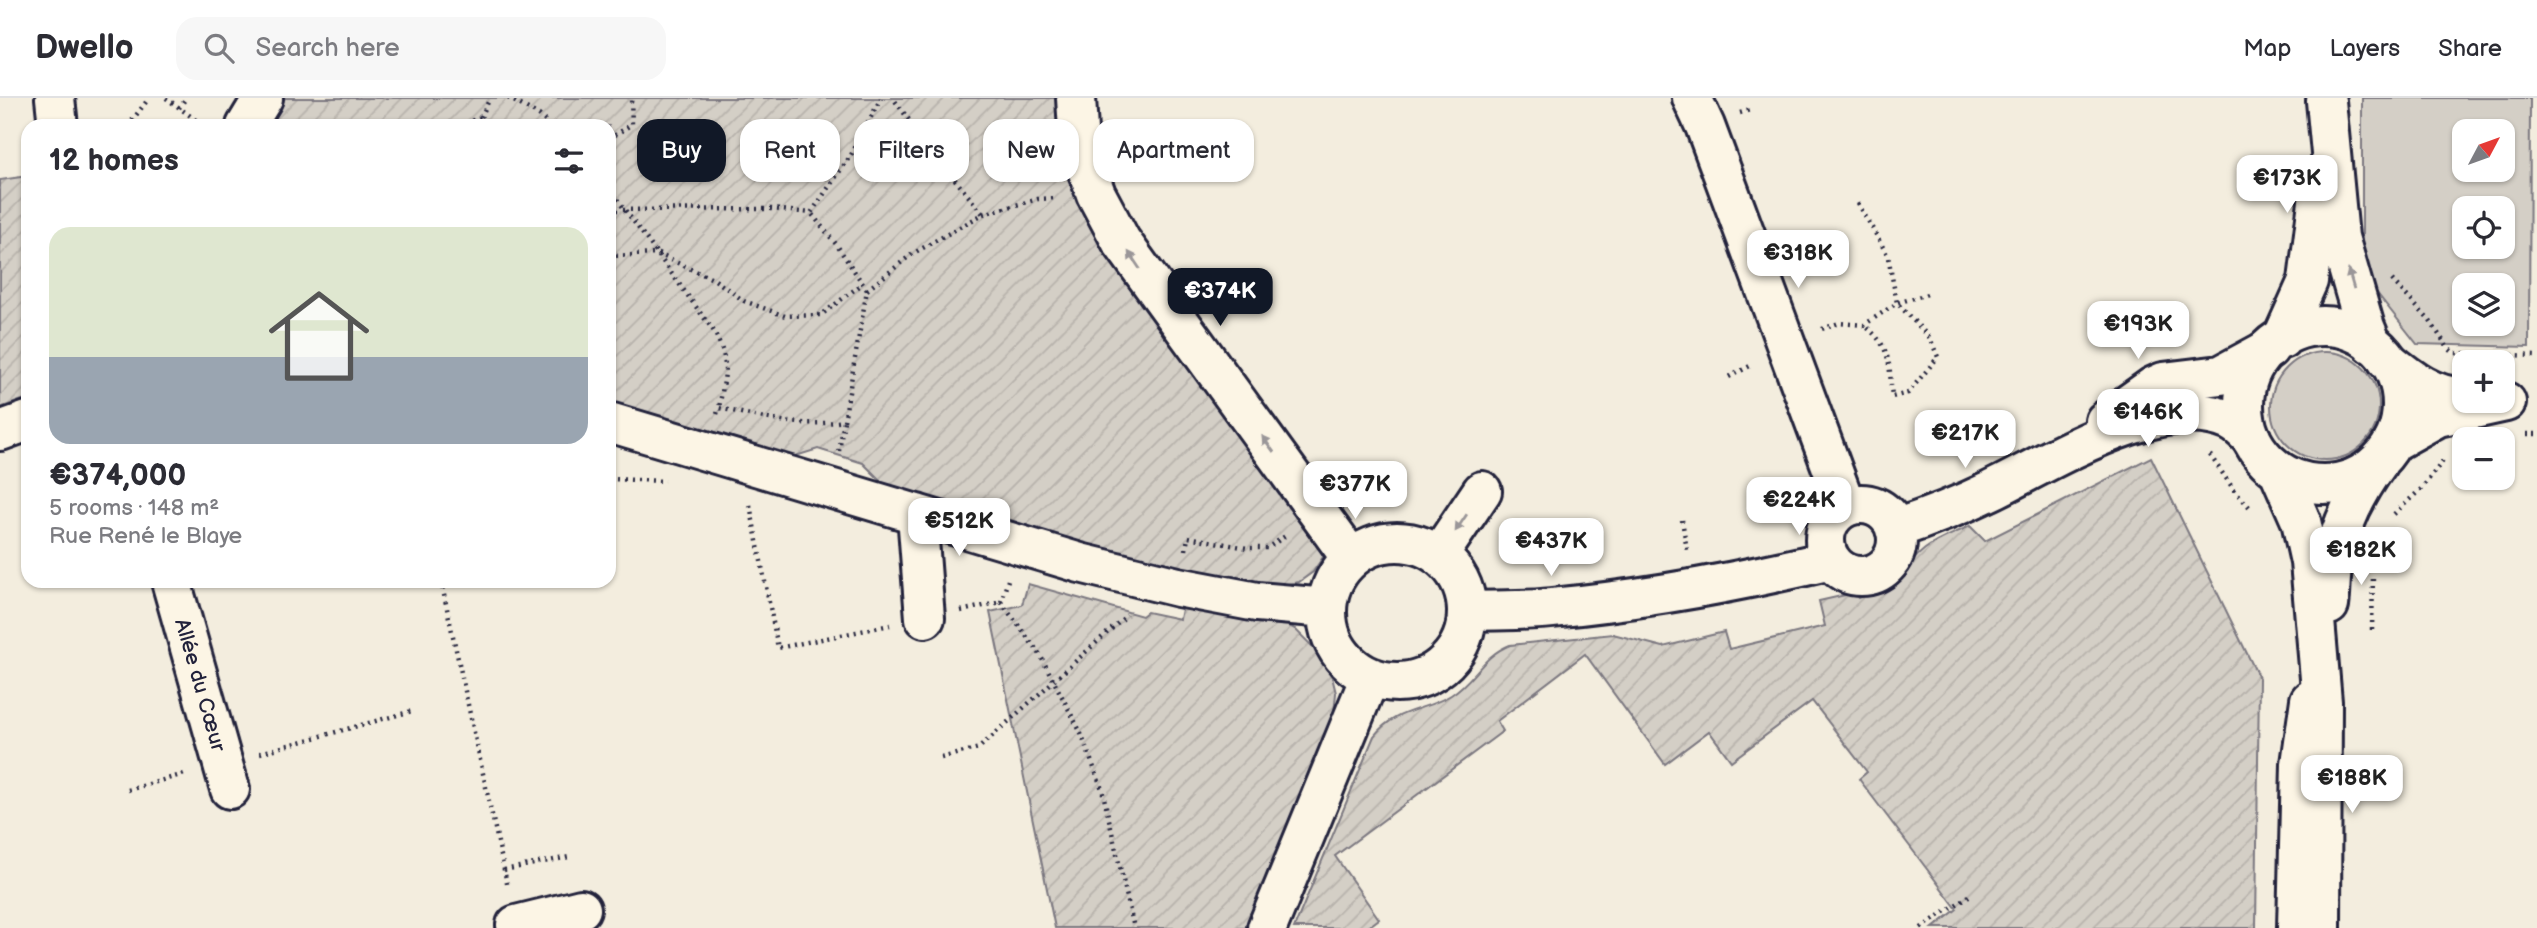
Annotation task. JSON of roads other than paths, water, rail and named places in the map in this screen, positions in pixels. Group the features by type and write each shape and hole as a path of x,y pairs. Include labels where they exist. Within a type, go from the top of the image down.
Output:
{"street":[{"path":"55,98 57,119"},
{"path":"250,119 262,98"},
{"path":"1076,98 1079,148 1096,194 1136,264 1352,558"},
{"path":"1692,98 1705,126 1846,506"},
{"path":"2321,928 2322,702 2333,563 2356,496 2386,452 2400,422 2402,397 2399,383 2380,352 2351,277 2339,237 2326,99"},
{"path":"2322,702 2310,562 2301,521 2279,471 2259,451 2251,438 2245,415 2246,391 2255,366 2275,344 2308,281 2316,232 2326,99"},
{"path":"2055,458 2154,386 2163,382 2221,374 2299,330 2326,327 2356,334 2425,387 2452,396"},
{"path":"2279,471 2306,482 2334,484 2359,476 2386,452 2438,417 2458,413"},
{"path":"1895,529 1979,496 2055,458 2139,421 2165,416 2198,415 2229,420 2251,438"},
{"path":"0,431 21,424"},
{"path":"616,424 917,514 1155,590 1327,608"},
{"path":"1438,555 1482,491"},
{"path":"1871,505 1891,519 1895,529 1897,541 1891,560 1874,574 1862,576 1839,569 1826,550 1826,529 1830,520 1846,506 1871,505"},
{"path":"917,514 925,618"},
{"path":"1404,542 1422,546 1438,555 1454,571 1464,590 1467,611 1464,632 1458,647 1444,664 1427,675 1408,681 1392,682 1370,677 1352,665 1338,649 1329,629 1327,608 1331,589 1339,572 1352,558 1367,548 1385,543 1404,542"},
{"path":"1467,611 1550,608 1639,598 1831,560"},
{"name":"Allée du Cœur","path":"173,588 226,776"},
{"path":"2297,928 2301,764 2317,653"},
{"path":"1267,928 1370,677"},
{"path":"535,924 581,909"}]}
